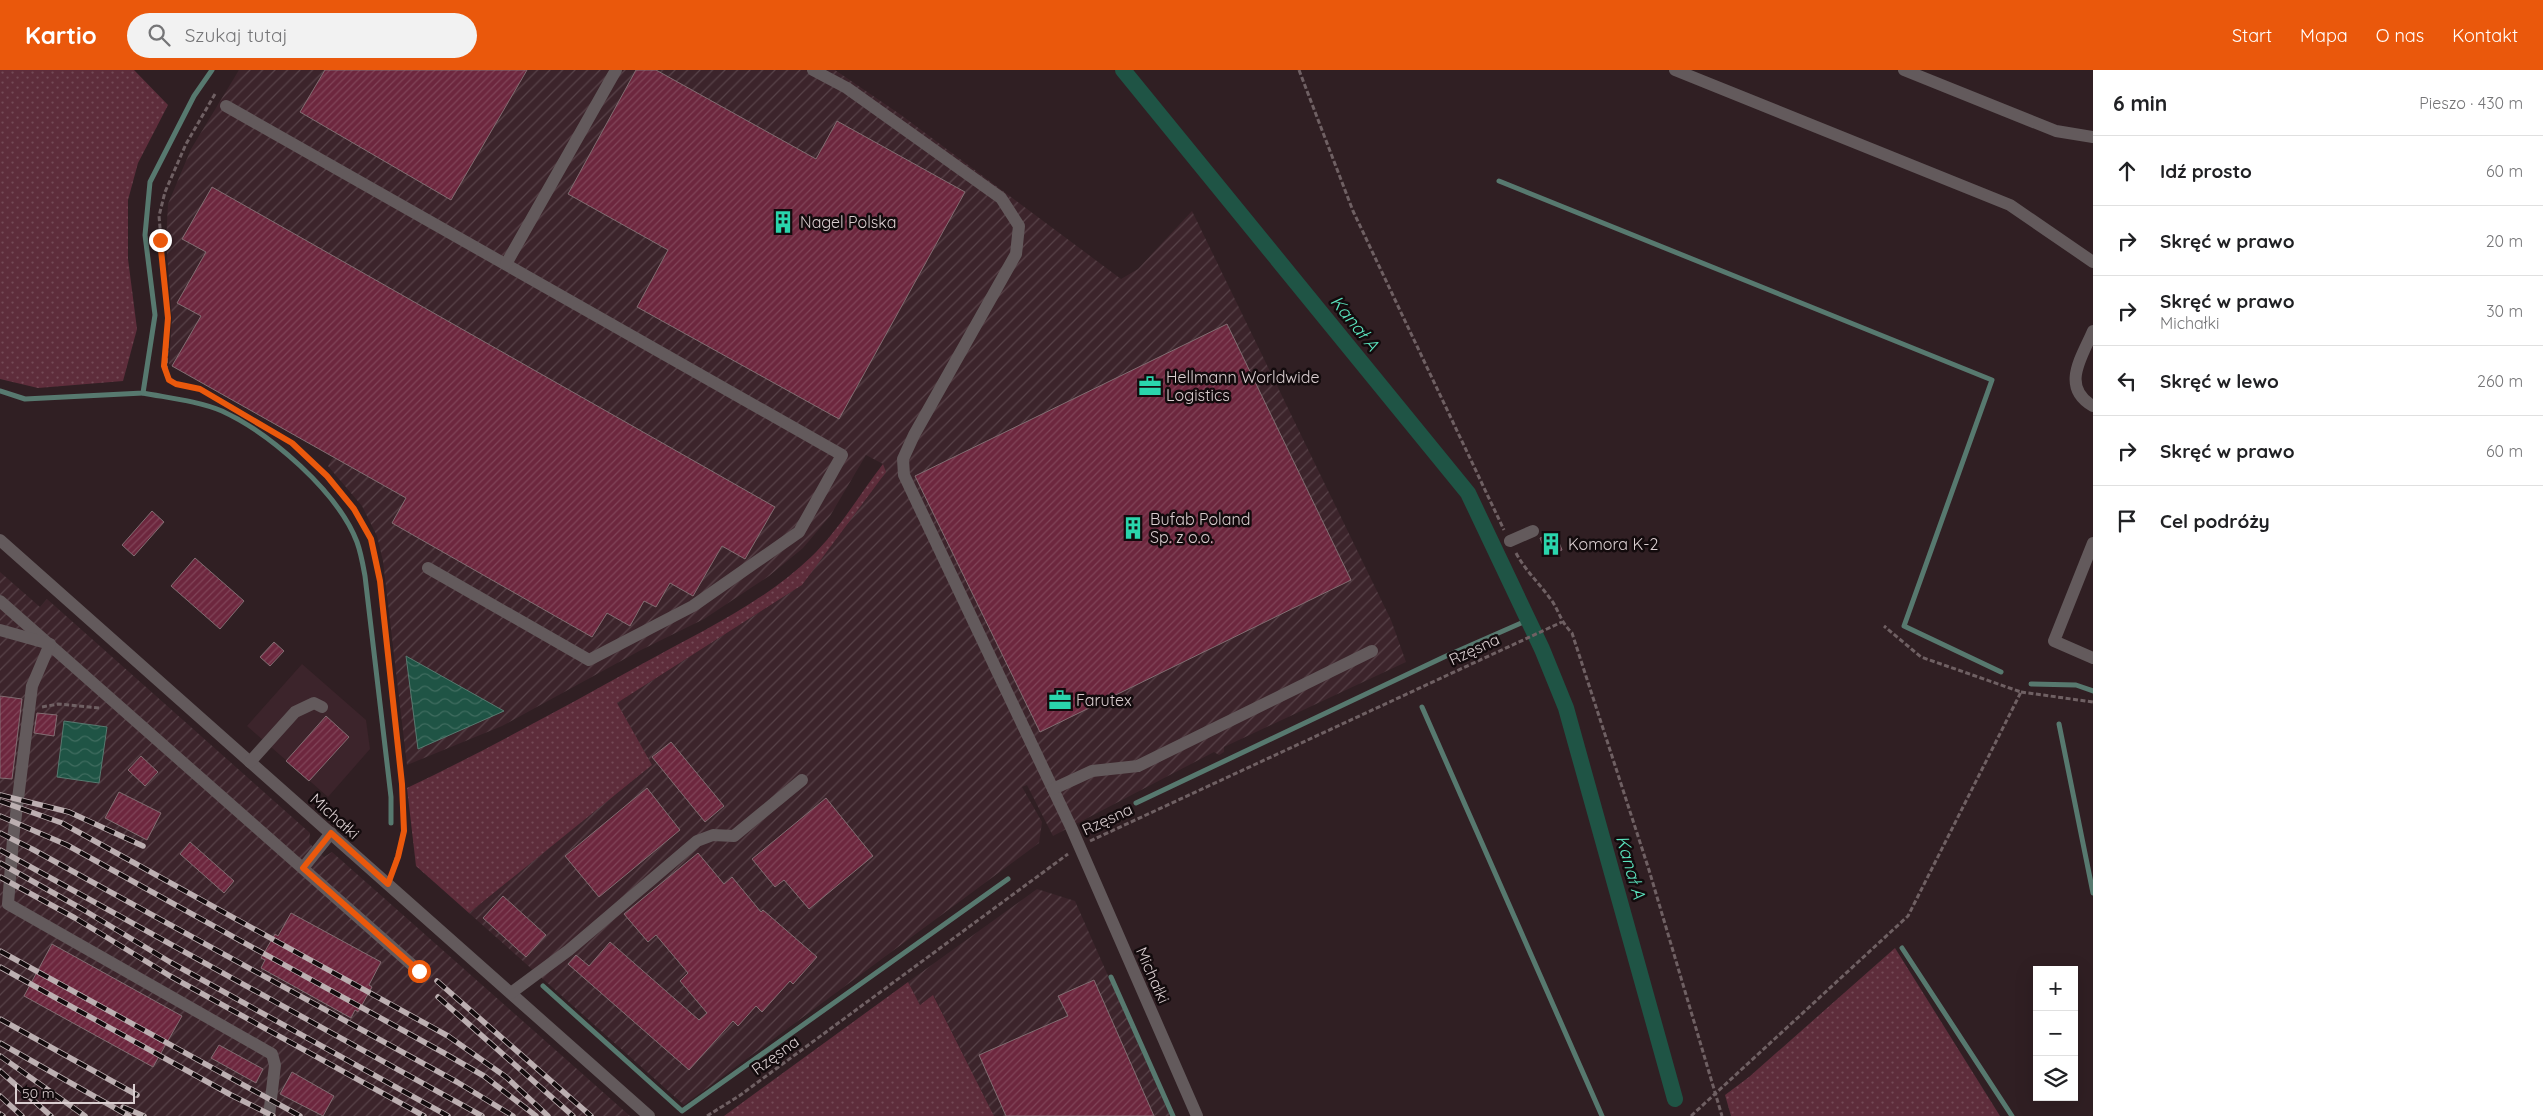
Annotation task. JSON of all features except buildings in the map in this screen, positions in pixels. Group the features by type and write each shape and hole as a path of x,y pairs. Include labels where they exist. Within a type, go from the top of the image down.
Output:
{"street":[{"path":"506,264 616,70"},
{"name":"Michałki","path":"813,70 847,88 1001,198 1019,226 1016,254 903,459 904,475 1053,789 1197,1116"},
{"path":"1675,70 2010,205 2093,262"},
{"path":"1904,70 2056,131 2093,137"},
{"path":"226,106 842,455 799,532 693,606 589,660 428,568"},
{"path":"2093,330 2075,376 2076,388 2084,400 2093,406"},
{"path":"1510,541 1533,531"},
{"name":"Michałki","path":"0,540 649,1116"},
{"path":"2093,543 2054,641 2093,658"},
{"path":"0,601 419,971"},
{"path":"0,630 50,644"},
{"path":"50,644 32,686 13,839 8,904 272,1054 275,1065 269,1116"},
{"path":"1053,789 1092,772 1138,766 1372,651"},
{"path":"250,762 295,712 314,703 322,707"},
{"path":"511,993 569,950 697,841 713,835 734,836 802,780"},
{"path":"303,868 331,833"}],"path":[{"path":"1299,70 1353,211 1510,541 1525,569 1551,599 1562,622 1572,633 1650,870 1722,1116"},
{"path":"215,94 186,144 165,192 159,216 168,318 166,375 176,384 200,389 292,443 327,476 354,509 371,539 380,581 402,784 404,831 398,857 388,884"},
{"name":"Rzęsna","path":"707,1116 739,1096 1079,846 1562,622"},
{"path":"1884,626 1921,657 2022,692 2093,702"},
{"path":"1690,1116 1908,916 2022,692"},
{"path":"29,710 58,704 125,711"}],"shaded area":[{"path":"0,70 134,70 168,105 138,163 128,200 128,259 137,329 123,381 38,388 0,379"},
{"path":"239,70 835,70 901,115 1121,279 1138,269 1192,211 1391,620 1406,662 1224,747 1224,752 1219,755 1214,752 1053,836 1027,785 1022,787 1042,822 1039,843 684,1105 469,913 651,765 617,703 802,585 883,464 866,455 830,516 803,548 769,576 704,619 641,650 502,726 407,765 383,561 377,536 362,506 328,466 333,457 169,364 172,318 166,241 168,204 191,149"},
{"path":"883,464 886,472 802,585 617,703 652,765 469,913 416,866 407,788 525,728 752,603 792,573 821,547"},
{"path":"0,572 40,607 47,599 310,833 309,843 324,857 332,852 630,1116 0,1116"},
{"path":"302,664 366,720 370,749 328,797 247,726"},
{"path":"1037,889 1075,901 1170,1116 994,1116 934,996 920,1005 908,982"},
{"path":"1895,948 2000,1116 1731,1116 1725,1095 1749,1077"},
{"path":"908,982 920,1005 933,995 994,1116 724,1116"}],"water":[{"path":"406,656 504,711 418,749"},
{"path":"64,721 107,727 99,783 57,777"}],"waterway":[{"path":"0,391 25,399 143,393 155,315 145,235 150,182 194,96 212,70"},
{"name":"Kanał A","path":"1123,70 1468,493 1542,649 1566,708 1675,1099"},
{"path":"1499,181 1992,380 1904,626 2001,672"},
{"path":"143,393 203,405 222,411 241,421 281,449 319,484 348,523 357,542 365,576 391,797 391,823"},
{"path":"1136,803 1444,657 1528,620"},
{"path":"2031,684 2076,685 2093,691"},
{"path":"1422,707 1602,1116"},
{"path":"2059,724 2093,893"},
{"path":"543,986 682,1111 1008,879"},
{"path":"1902,948 2012,1116"},
{"path":"1111,977 1173,1116"}],"railway":[{"path":"0,795 69,812 143,846"},
{"path":"0,801 62,823 448,1036 506,1077 548,1116"},
{"path":"0,816 67,845 444,1053 484,1076 536,1116"},
{"path":"0,833 457,1082 513,1116"},
{"path":"0,850 482,1116"},
{"path":"0,863 82,909 170,962 448,1116"},
{"path":"0,877 75,918 170,976 424,1116"},
{"path":"0,951 300,1116"},
{"path":"0,967 231,1095 273,1116"},
{"path":"437,981 591,1116"},
{"path":"438,997 573,1116"},
{"path":"0,1019 137,1095"},
{"path":"0,1043 129,1116"},
{"path":"0,1056 85,1116"},
{"path":"0,1071 51,1116"},
{"path":"0,1096 22,1116"},
{"path":"123,1107 144,1116"}],"place":[{"name":"Nagel Polska","path":"783,222"},
{"name":"Hellmann Worldwide Logistics","path":"1150,386"},
{"name":"Bufab Poland Sp. z o.o.","path":"1133,528"},
{"name":"Komora K-2","path":"1551,544"},
{"name":"Farutex","path":"1060,700"}],"route":[{"path":"160,240 168,318 164,366 169,380 176,384 200,389 292,443 327,476 354,509 371,539 380,581 402,784 404,831 398,857 388,884 331,833 303,868 419,971"}]}
